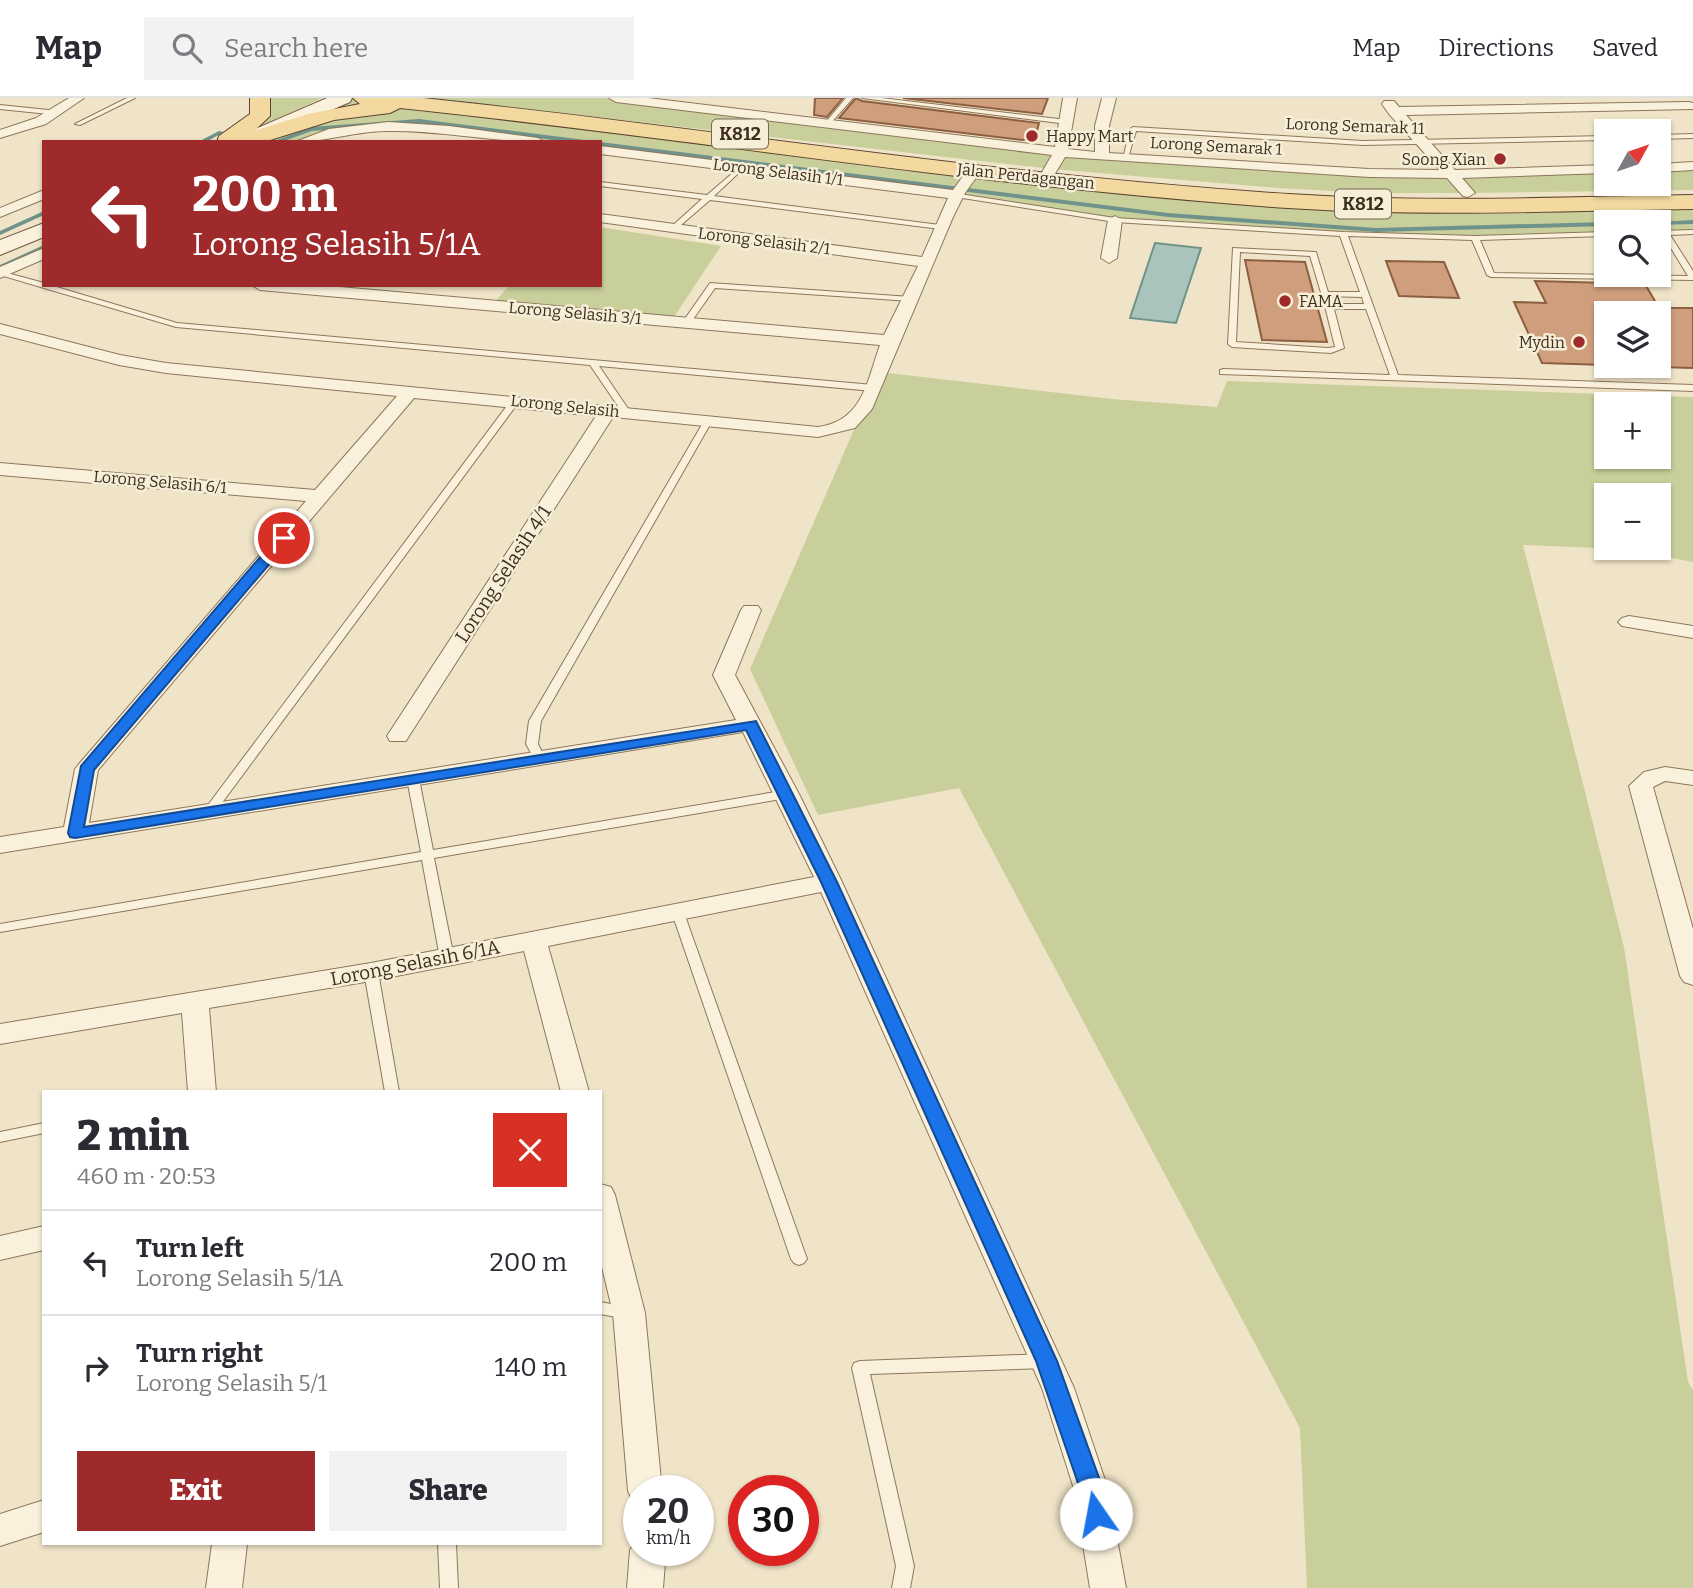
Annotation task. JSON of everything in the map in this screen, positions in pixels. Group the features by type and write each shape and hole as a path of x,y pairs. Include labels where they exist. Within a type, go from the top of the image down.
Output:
{"main road":[{"path":"229,140 260,116 260,98"},
{"path":"230,140 322,98"},
{"path":"248,140 344,98"},
{"name":"Jalan Perdagangan","path":"363,98 456,103 1278,188 1369,193 1468,193 1690,200"},
{"name":"Jalan Perdagangan","path":"428,98 970,175 1053,166 1266,199 1378,205 1690,200"},
{"path":"248,140 282,127 341,111 456,103"},
{"path":"0,248 42,237"}],"street":[{"path":"0,134 29,126 58,113 77,98"},
{"name":"Lorong Semarak 1","path":"616,98 827,124 1053,166 1102,157 1369,173 1451,174 1594,169"},
{"path":"1053,166 1067,122 1070,98"},
{"path":"1102,157 1102,126 1109,98"},
{"path":"1384,98 1468,193"},
{"path":"1394,111 1688,105"},
{"path":"306,140 320,134 371,128 423,128 522,140"},
{"name":"Lorong Selasih 1/1","path":"602,149 956,195"},
{"path":"1671,167 1693,166"},
{"name":"Lorong Selasih","path":"0,329 119,360 166,368 818,432 841,429 859,415 873,388 890,341 928,262 940,227 956,195 970,175"},
{"path":"0,213 42,195"},
{"name":"Lorong Selasih 2/1","path":"602,218 928,262"},
{"path":"1109,258 1115,220"},
{"path":"0,273 42,237"},
{"name":"Lorong Selasih 3/1","path":"282,287 890,341"},
{"path":"75,833 87,769 411,390"},
{"name":"Lorong Selasih 4/1","path":"398,736 618,412"},
{"name":"Lorong Selasih 6/1","path":"0,468 320,496"},
{"path":"751,610 724,675 787,794 829,882 1046,1361 1091,1489 1108,1588"},
{"path":"1629,622 1693,632"},
{"path":"0,845 751,724"},
{"path":"1693,778 1670,773 1647,778 1641,786 1693,976"},
{"name":"Lorong Selasih 6/1A","path":"0,1034 371,972 829,882"},
{"path":"534,941 574,1090"},
{"path":"195,1003 202,1090"},
{"path":"602,1210 615,1310 642,1475"},
{"path":"0,1248 42,1238"},
{"path":"0,1530 42,1517"},
{"path":"225,1588 230,1545"},
{"path":"645,1588 647,1566"}],"lane":[{"path":"78,124 132,98"},
{"path":"827,124 850,98"},
{"path":"865,98 1067,122"},
{"path":"0,107 58,113"},
{"name":"Lorong Semarak 11","path":"1125,158 1133,129 1363,143 1594,138"},
{"path":"1671,137 1693,136"},
{"path":"674,229 742,167"},
{"path":"602,184 940,227"},
{"path":"956,195 1115,220 1343,234 1475,238 1594,234"},
{"path":"1671,233 1693,232"},
{"path":"1343,234 1395,378"},
{"path":"1475,238 1491,275 1693,277"},
{"path":"1671,246 1693,277"},
{"path":"1236,250 1313,254 1329,306 1340,348 1328,351 1232,344 1236,250"},
{"path":"0,273 42,285"},
{"path":"687,323 713,285 911,299"},
{"path":"47,287 176,325 873,388"},
{"path":"1325,294 1366,295"},
{"path":"1329,306 1370,307"},
{"path":"593,363 618,412"},
{"path":"1223,372 1693,388"},
{"path":"209,812 515,401"},
{"path":"539,758 532,744 536,721 708,421"},
{"path":"413,779 447,958"},
{"path":"0,928 787,794"},
{"path":"678,913 799,1259"},
{"path":"371,972 392,1090"},
{"path":"0,1137 42,1128"},
{"path":"901,1588 905,1566 859,1368 1046,1361"},
{"path":"447,1545 449,1588"}],"green space":[{"path":"260,98 322,98 229,140 250,125"},
{"path":"343,98 1291,201 1693,204 1693,232 1671,233 1671,210 1594,210 1594,234 1475,238 1343,234 1115,220 958,193 602,150 602,140 522,140 423,128 320,134 306,140 247,140"},
{"path":"428,98 616,98 1102,157 1451,174 1594,169 1594,191 1369,193 1052,169"},
{"path":"1693,166 1693,190 1671,190 1671,167"},
{"path":"602,227 721,246 674,317 496,301 507,287 602,287"},
{"path":"879,372 1112,399 1217,407 1227,381 1594,394 1594,469 1671,469 1671,396 1693,397 1693,562 1671,558 1671,483 1594,483 1594,548 1523,545 1624,947 1688,1382 1693,1390 1693,1588 1307,1588 1300,1428 959,788 818,815 750,669"}],"water":[{"path":"1155,243 1201,248 1176,323 1130,318"}],"building":[{"path":"815,98 843,98 827,117 814,115"},
{"path":"856,98 862,101 1039,123 1035,138 1022,140 839,118"},
{"path":"903,98 1048,98 1042,114"},
{"name":"FAMA","path":"1245,260 1305,262 1327,342 1262,340"},
{"path":"1386,261 1444,262 1459,298 1399,296"},
{"name":"Mydin","path":"1535,281 1594,283 1594,287 1647,287 1655,301 1594,301 1594,365 1542,363 1514,302 1546,303"},
{"name":"Mydin","path":"1671,308 1693,308 1693,368 1671,367"}],"waterway":[{"path":"281,140 311,129 419,121 569,140"},
{"path":"205,140 221,132"},
{"path":"602,144 1168,215 1376,230 1594,224"},
{"path":"0,233 42,214"},
{"path":"1671,223 1693,222"},
{"path":"0,267 42,248"}],"place":[{"name":"Happy Mart","path":"1032,136"},
{"name":"Soong Xian","path":"1500,159"},
{"name":"FAMA","path":"1285,301"},
{"name":"Mydin","path":"1579,342"}],"route":[{"path":"284,538 87,769 75,833 751,724 829,882 1058,1388 1091,1489 1096,1514"}]}
